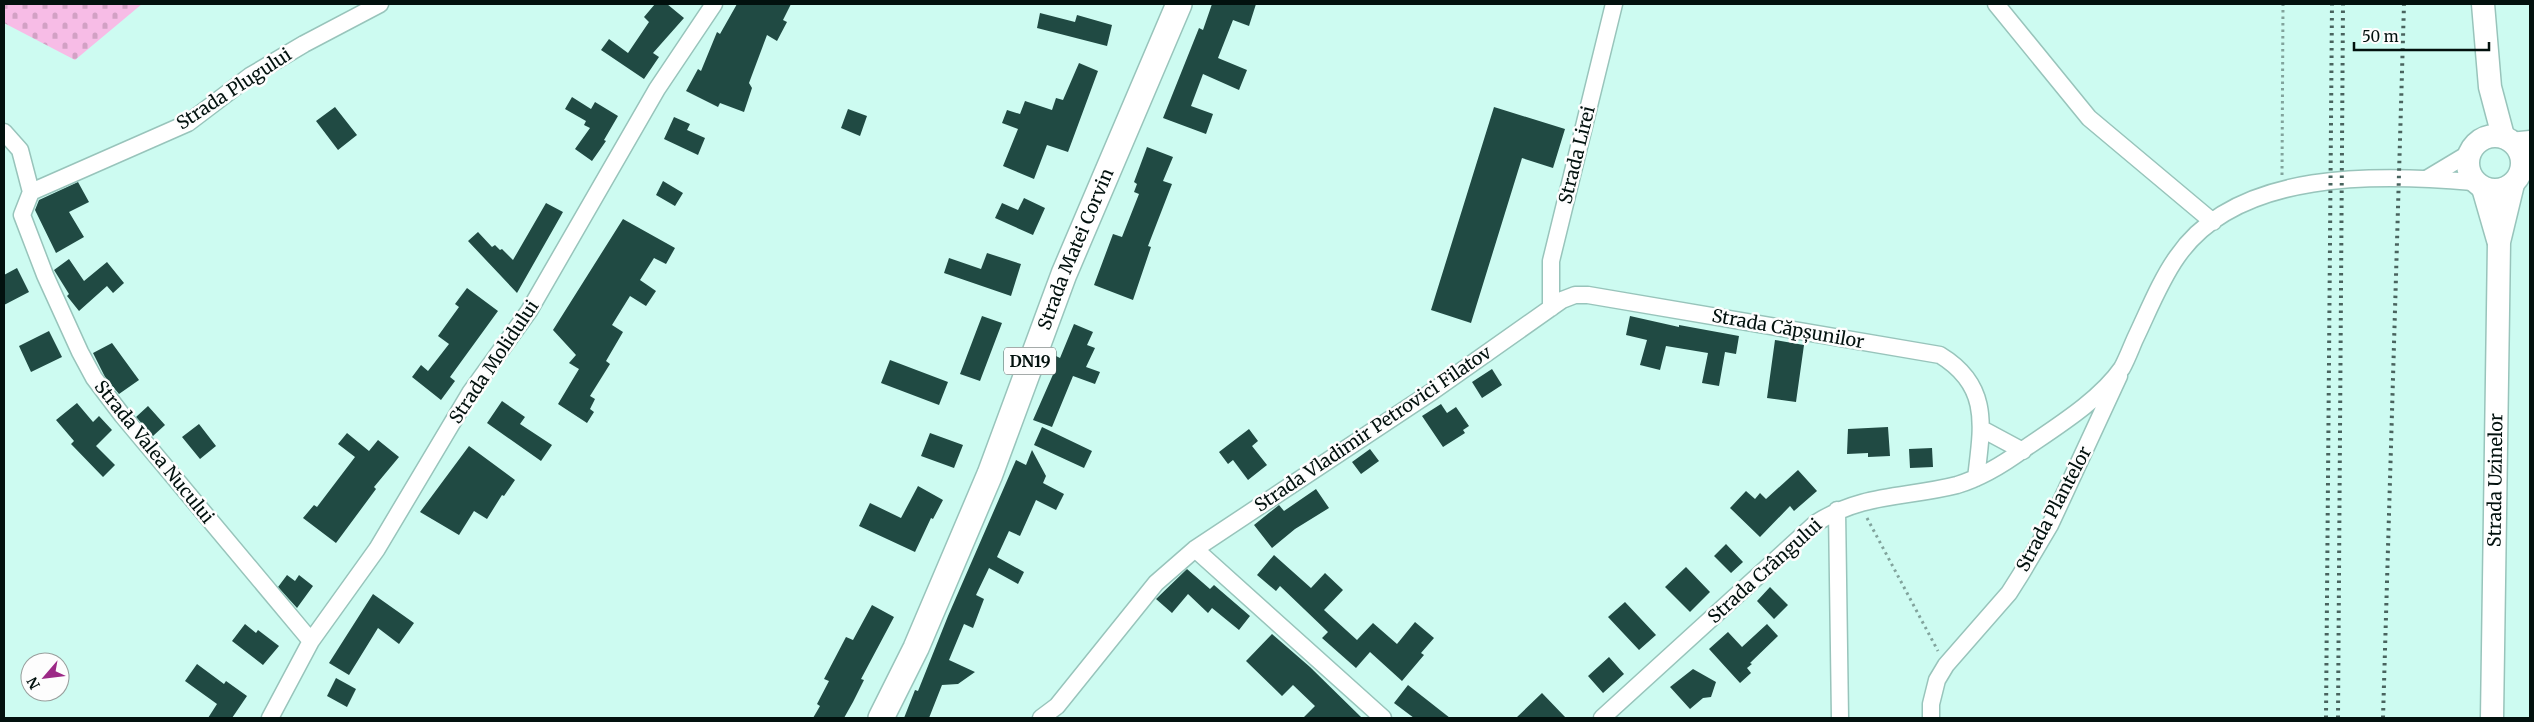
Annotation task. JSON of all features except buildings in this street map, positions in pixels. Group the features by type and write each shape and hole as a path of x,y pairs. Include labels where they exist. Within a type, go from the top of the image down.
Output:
{"main road":[{"name":"Strada Matei Corvin","path":"882,718 916,648 990,474 1064,274 1179,4"}],"street":[{"name":"Strada Plugului","path":"31,192 188,123 250,76 304,44 380,4"},
{"name":"Strada Molidului","path":"270,718 311,641 377,549 470,393 530,311 657,89 714,4"},
{"name":"Strada Lirei","path":"1551,308 1551,261 1614,4"},
{"path":"1996,4 2089,118 2213,222"},
{"path":"2483,4 2490,87 2522,158 2521,175 2500,190 2478,185 2467,168 2490,87"},
{"path":"4,132 20,150 31,192"},
{"path":"2428,178 2489,136 2515,139"},
{"name":"Strada Uzinelor","path":"2492,718 2499,242 2521,175"},
{"name":"Strada Crângului","path":"1602,718 1816,523 1837,510 1859,502 1934,490 1976,478 2023,450 2098,394 2122,367 2176,258 2195,234 2213,222 2261,196 2308,184 2354,178 2428,178 2478,185"},
{"name":"Strada Uzinelor","path":"2478,185 2499,242"},
{"name":"Strada Valea Nucului","path":"31,192 22,215 49,284 94,378 122,415 311,641"},
{"name":"Strada Căpșunilor","path":"1551,308 1575,295 1588,295 1940,355 1958,366 1972,386 1981,411 1982,429 1976,478"},
{"name":"Strada Vladimir Petrovici Filatov","path":"1041,718 1058,706 1156,583 1195,549 1434,391 1551,308"},
{"name":"Strada Plantelor","path":"1931,718 1931,704 1938,680 1946,665 2008,593 2050,525 2110,400 2122,367"},
{"path":"1982,429 2023,450"},
{"path":"1837,510 1840,718"},
{"path":"1195,549 1384,718"}],"path":[{"path":"2282,191 2283,4"},
{"path":"1859,502 1946,665"}],"green space":[{"path":"4,4 142,4 75,60 4,23"}],"railway":[{"path":"2326,718 2332,4"},
{"path":"2338,718 2343,4"},
{"path":"2383,718 2404,4"}]}
